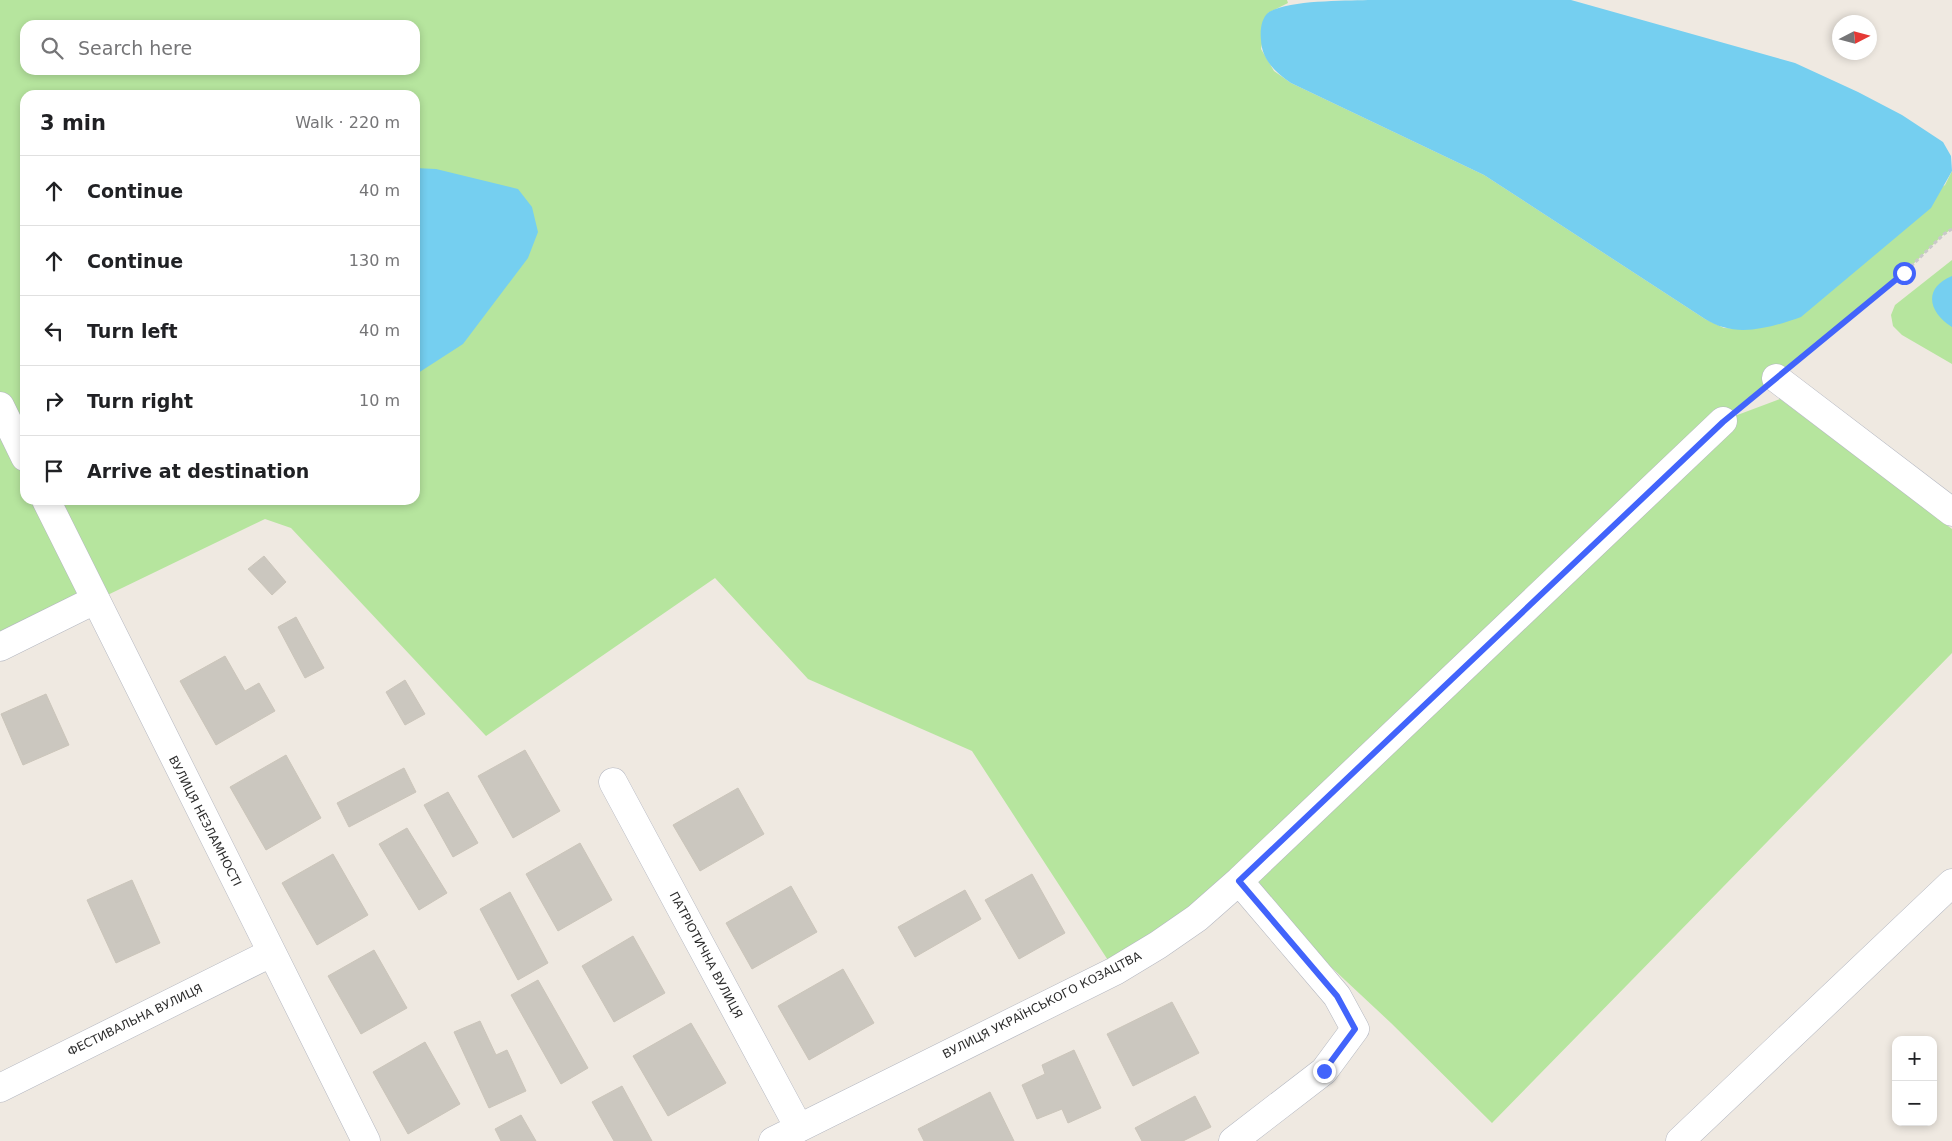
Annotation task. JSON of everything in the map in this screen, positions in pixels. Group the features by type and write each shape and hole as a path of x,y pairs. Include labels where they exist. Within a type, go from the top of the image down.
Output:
{"street":[{"path":"1776,378 1952,512"},
{"path":"0,406 20,447"},
{"name":"ВУЛИЦЯ УКРАЇНСЬКОГО КОЗАЦТВА","path":"773,1141 1115,971 1158,945 1197,918 1239,881 1723,422"},
{"name":"ВУЛИЦЯ НЕЗЛАМНОСТІ","path":"48,505 366,1141"},
{"path":"0,647 95,600"},
{"name":"ПАТРІОТИЧНА ВУЛИЦЯ","path":"613,782 798,1128"},
{"path":"1234,1141 1324,1071 1355,1029 1337,996 1239,881"},
{"path":"1680,1141 1952,884"},
{"name":"ФЕСТИВАЛЬНА ВУЛИЦЯ","path":"0,1088 271,953"}],"path":[{"path":"1776,378 1904,273 1952,228"}],"green space":[{"path":"0,0 1287,0 1288,3 1268,13 1261,49 1274,71 1291,83 1484,175 1705,319 1724,328 1748,329 1945,185 1952,171 1952,229 1944,234 1904,273 1724,420 1780,399 1952,529 1952,653 1492,1123 1391,1023 1239,881 1115,971 972,751 808,679 715,578 486,736 291,528 265,519 0,647"},
{"path":"1952,260 1952,364 1902,335 1893,326 1891,315 1895,305"}],"water":[{"path":"1368,0 1571,0 1795,63 1902,115 1943,142 1951,156 1952,171 1931,208 1801,317 1773,326 1742,330 1714,324 1484,175 1291,83 1270,65 1262,47 1261,33 1263,21 1269,12 1278,8 1303,3"},
{"path":"420,168 436,169 518,189 532,207 538,232 528,258 463,344 420,372"},
{"path":"1952,276 1952,327 1938,314 1932,300 1936,287"}],"building":[{"path":"264,556 286,582 272,595 248,569"},
{"path":"296,617 324,668 305,678 278,627"},
{"path":"225,656 245,691 259,683 275,711 216,745 180,681"},
{"path":"405,680 425,714 405,725 386,692"},
{"path":"46,694 69,745 23,765 1,714"},
{"path":"525,750 560,811 513,838 478,776"},
{"path":"286,755 321,818 266,850 230,787"},
{"path":"404,768 416,792 349,827 337,803"},
{"path":"738,788 764,834 700,871 673,825"},
{"path":"448,792 478,843 453,857 424,805"},
{"path":"407,828 447,893 419,910 379,844"},
{"path":"580,843 612,900 558,931 526,874"},
{"path":"333,854 368,915 317,945 282,883"},
{"path":"1032,874 1065,933 1019,959 985,900"},
{"path":"132,880 160,943 116,963 87,900"},
{"path":"791,886 817,932 752,969 726,923"},
{"path":"965,890 981,919 915,957 898,927"},
{"path":"510,892 548,963 518,980 480,909"},
{"path":"633,936 665,993 614,1022 582,966"},
{"path":"374,950 407,1008 361,1034 328,976"},
{"path":"843,969 874,1023 809,1060 778,1006"},
{"path":"538,980 588,1068 561,1084 511,995"},
{"path":"1172,1002 1199,1053 1133,1086 1107,1034"},
{"path":"480,1021 496,1055 507,1050 526,1091 489,1108 454,1032"},
{"path":"691,1023 726,1083 668,1116 633,1056"},
{"path":"425,1042 460,1104 408,1134 373,1072"},
{"path":"1074,1050 1101,1108 1068,1123 1062,1109 1037,1119 1022,1085 1045,1074 1042,1065"},
{"path":"622,1086 652,1141 614,1141 592,1102"},
{"path":"990,1092 1014,1141 924,1141 918,1129"},
{"path":"1195,1096 1211,1127 1183,1141 1142,1141 1135,1128"},
{"path":"521,1115 536,1141 501,1141 495,1129"}],"route":[{"path":"1324,1071 1355,1029 1337,996 1239,881 1723,422 1904,273"}]}
